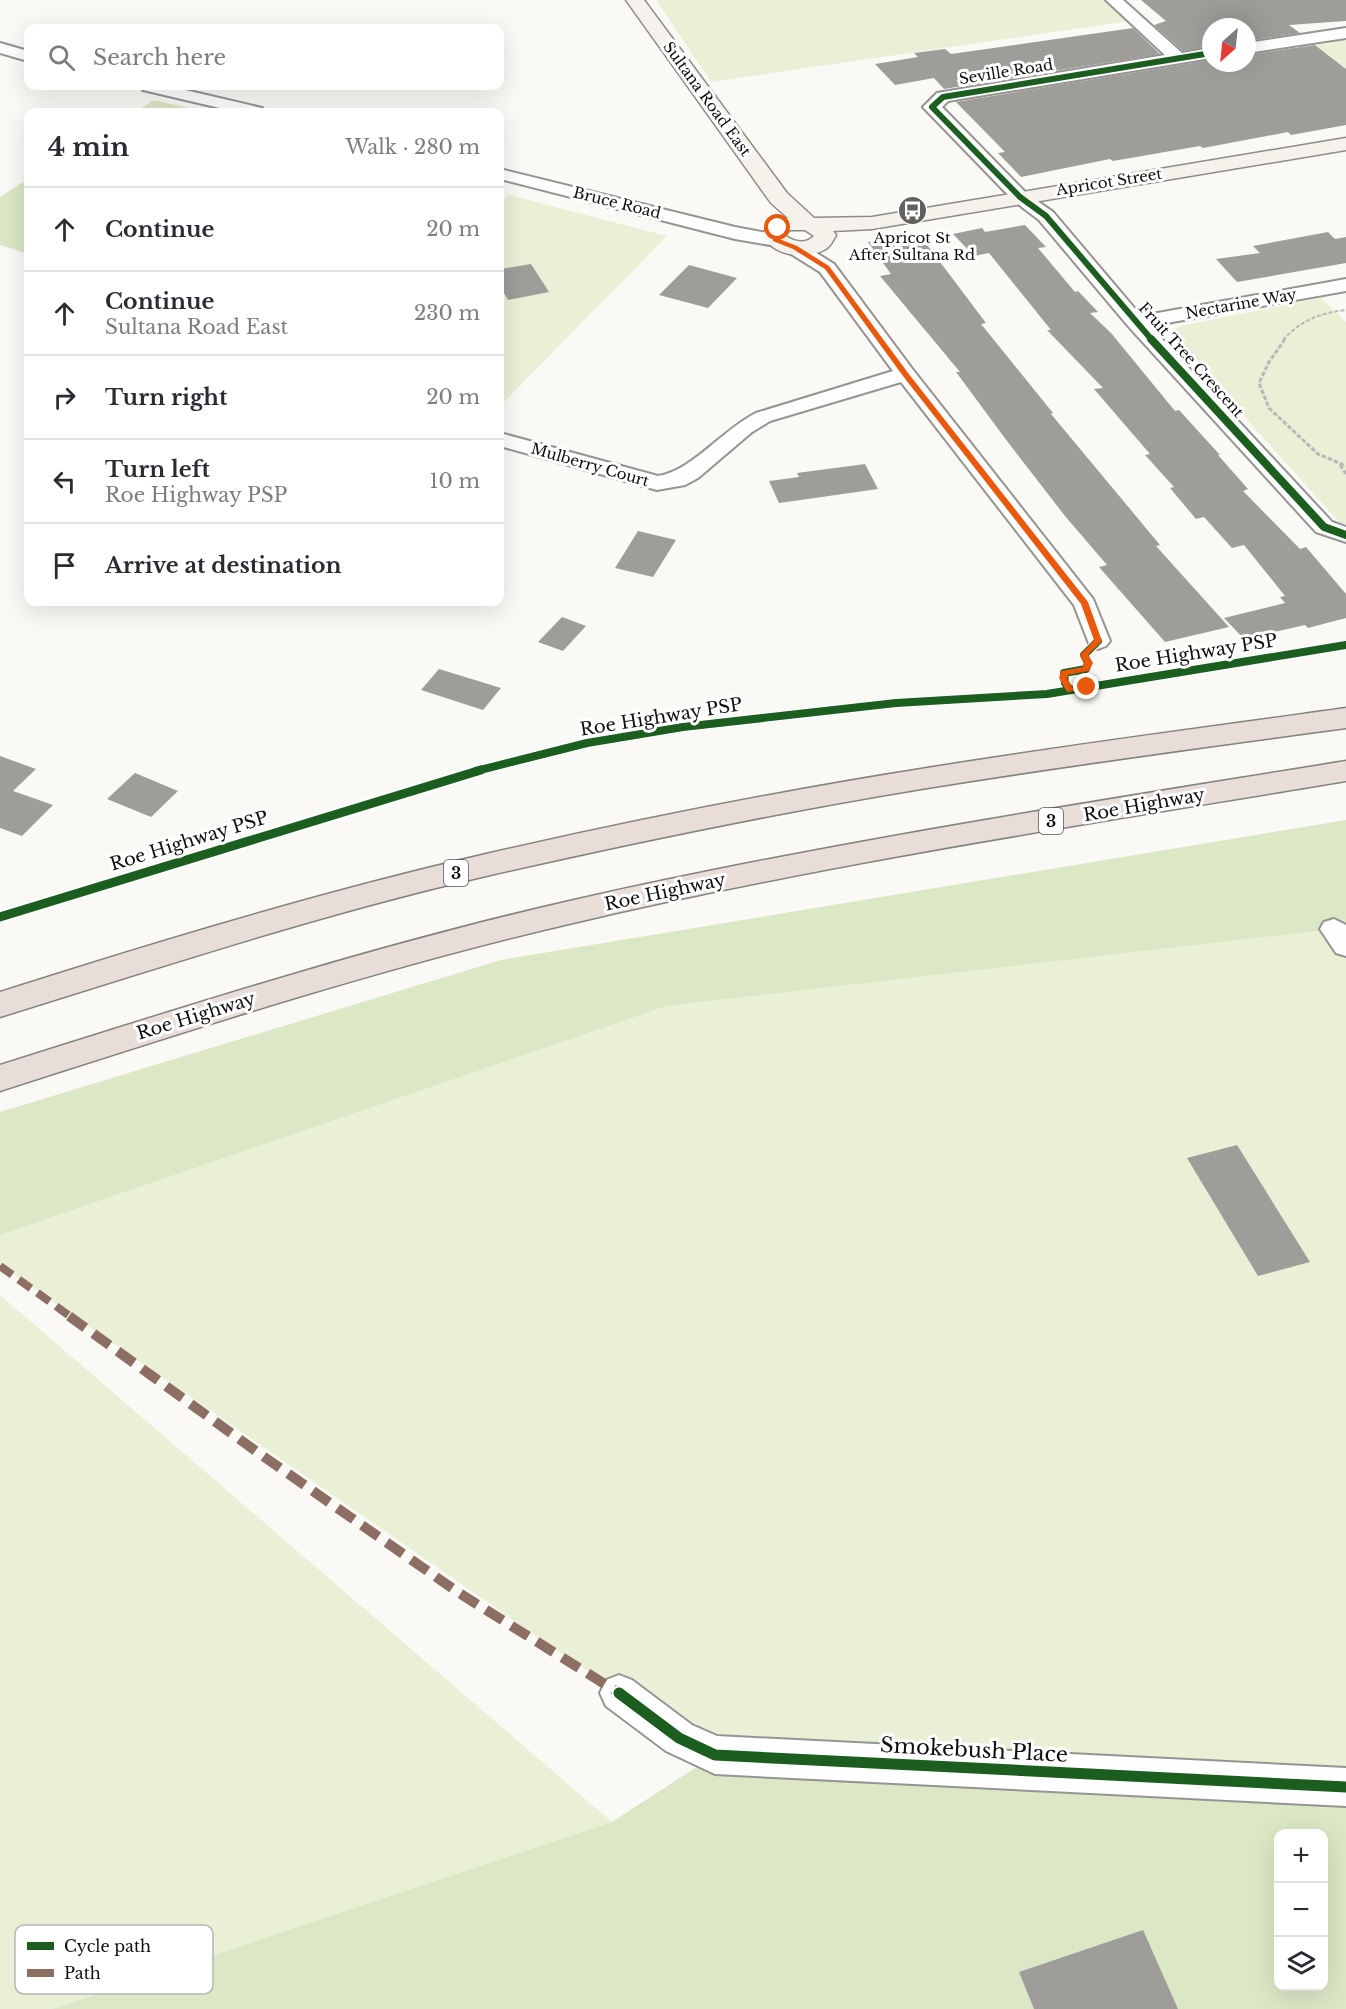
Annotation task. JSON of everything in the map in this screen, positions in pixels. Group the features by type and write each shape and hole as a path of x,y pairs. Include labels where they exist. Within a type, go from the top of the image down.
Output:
{"highway":[{"name":"3","path":"0,1005 184,946 375,893 550,850 921,779 1346,718"},
{"name":"Roe Highway","path":"0,1078 382,959 572,912 756,872 1346,771"}],"street":[{"name":"Sultana Road East","path":"635,0 779,198 816,232"},
{"path":"1114,0 1178,58"},
{"path":"1256,47 1346,33"},
{"path":"0,48 24,55"},
{"name":"Seville Road","path":"1020,197 932,107 943,97 1202,54"},
{"path":"165,90 239,108"},
{"name":"Apricot Street","path":"783,235 872,223 1346,144"},
{"name":"Bruce Road","path":"504,175 735,233 783,235"},
{"name":"Fruit Tree Crescent","path":"1020,197 1047,216 1136,323 1324,527 1346,535"},
{"name":"Sultana Road East","path":"779,198 783,235"},
{"path":"816,232 827,268"},
{"path":"783,235 827,268 906,374 1085,604 1098,641"},
{"path":"1336,287 1346,308"},
{"name":"Nectarine Way","path":"1136,323 1336,287"},
{"name":"Mulberry Court","path":"504,440 637,480 657,483 677,480 690,474 744,427 763,417 906,374"},
{"name":"Smokebush Place","path":"619,1693 680,1738 715,1755 1346,1787"}],"path":[{"path":"1346,308 1318,315 1294,330 1272,354 1259,383 1269,408 1318,454 1346,466"},
{"path":"1338,463 1346,474"}],"green space":[{"path":"656,0 1114,0 1136,20 711,82"},
{"path":"1346,40 1346,68 1316,45"},
{"path":"154,100 189,108 141,108"},
{"path":"24,182 24,253 0,245 0,197"},
{"path":"509,195 667,236 504,402 504,199"},
{"path":"1321,298 1346,322 1346,524 1340,523 1169,333 1180,326"},
{"path":"1346,820 1346,946 1334,929 667,1006 0,1235 0,1112 501,960"},
{"path":"1334,929 1346,946 1346,1787 715,1755 619,1693 0,1265 0,1235 667,1006"},
{"path":"0,1295 612,1822 213,1955 213,1925 15,1925 15,1994 97,1994 52,2009 0,2009"},
{"path":"715,1755 1346,1787 1346,2009 52,2009 97,1994 213,1994 213,1955 612,1822"}],"building":[{"path":"1141,0 1346,0 1346,21 1289,25 1300,33 1256,40 1256,18 1202,18 1202,48 1183,51 1154,25 1166,21"},
{"path":"1133,28 1160,54 944,89 934,78 895,85 875,64 918,57 914,53 945,49 951,54"},
{"path":"1315,45 1346,69 1346,125 1291,135 1288,132 1203,148 1200,146 1113,161 1110,159 1021,177 998,153 1005,152 956,102 1202,61 1202,72 1256,72 1256,54"},
{"path":"1025,225 1046,247 1038,248 1075,292 1078,291 1098,312 1090,313 1111,333 1175,411 1179,410 1220,455 1218,455 1248,489 1243,491 1300,549 1306,547 1346,594 1346,618 1308,628 1305,625 1244,639 1224,618 1285,603 1280,597 1285,596 1244,545 1232,548 1204,517 1196,519 1170,488 1174,487 1145,455 1150,454 1094,389 1103,388 1047,330 1051,330 989,253 974,256 953,234 982,228 985,232"},
{"path":"1328,232 1335,239 1346,237 1346,263 1237,282 1216,259 1260,253 1253,246"},
{"path":"919,234 986,323 981,324 1053,413 1051,414 1160,545 1156,546 1229,627 1165,642 1099,567 1107,565 1065,516 1007,441 956,372 960,372 880,276 891,274 868,242"},
{"path":"531,264 549,292 508,300 504,293 504,268"},
{"path":"689,265 737,278 708,308 659,295"},
{"path":"865,464 878,489 779,503 769,481 799,477 797,473"},
{"path":"638,531 676,540 653,577 615,568"},
{"path":"562,617 586,626 563,651 538,642"},
{"path":"439,669 501,688 483,710 421,690"},
{"path":"0,756 36,769 13,791 53,805 22,836 0,828"},
{"path":"135,773 178,791 151,817 107,799"},
{"path":"1237,1145 1310,1262 1258,1276 1187,1158"},
{"path":"1143,1930 1178,2009 1034,2009 1019,1972"}],"marked path":[{"path":"0,1266 260,1454 459,1593 619,1693"}],"cycle path":[{"path":"1202,54 943,97 932,107 1020,197 1046,216 1136,323 1324,527 1346,535"},
{"path":"1070,690 1065,683 1064,673 1086,669 1088,663 1084,655 1098,641"},
{"name":"Roe Highway PSP","path":"0,917 476,771 587,743 683,727 896,703 1047,694 1346,645"},
{"path":"619,1693 679,1738 715,1755 1346,1787"}],"place":[{"name":"Apricot St After Sultana Rd","path":"912,211"}],"route":[{"path":"778,228 775,232 776,240 795,248 827,268 906,374 1085,604 1098,641 1084,655 1089,663 1086,669 1064,673 1063,678 1070,690 1087,687"}]}
